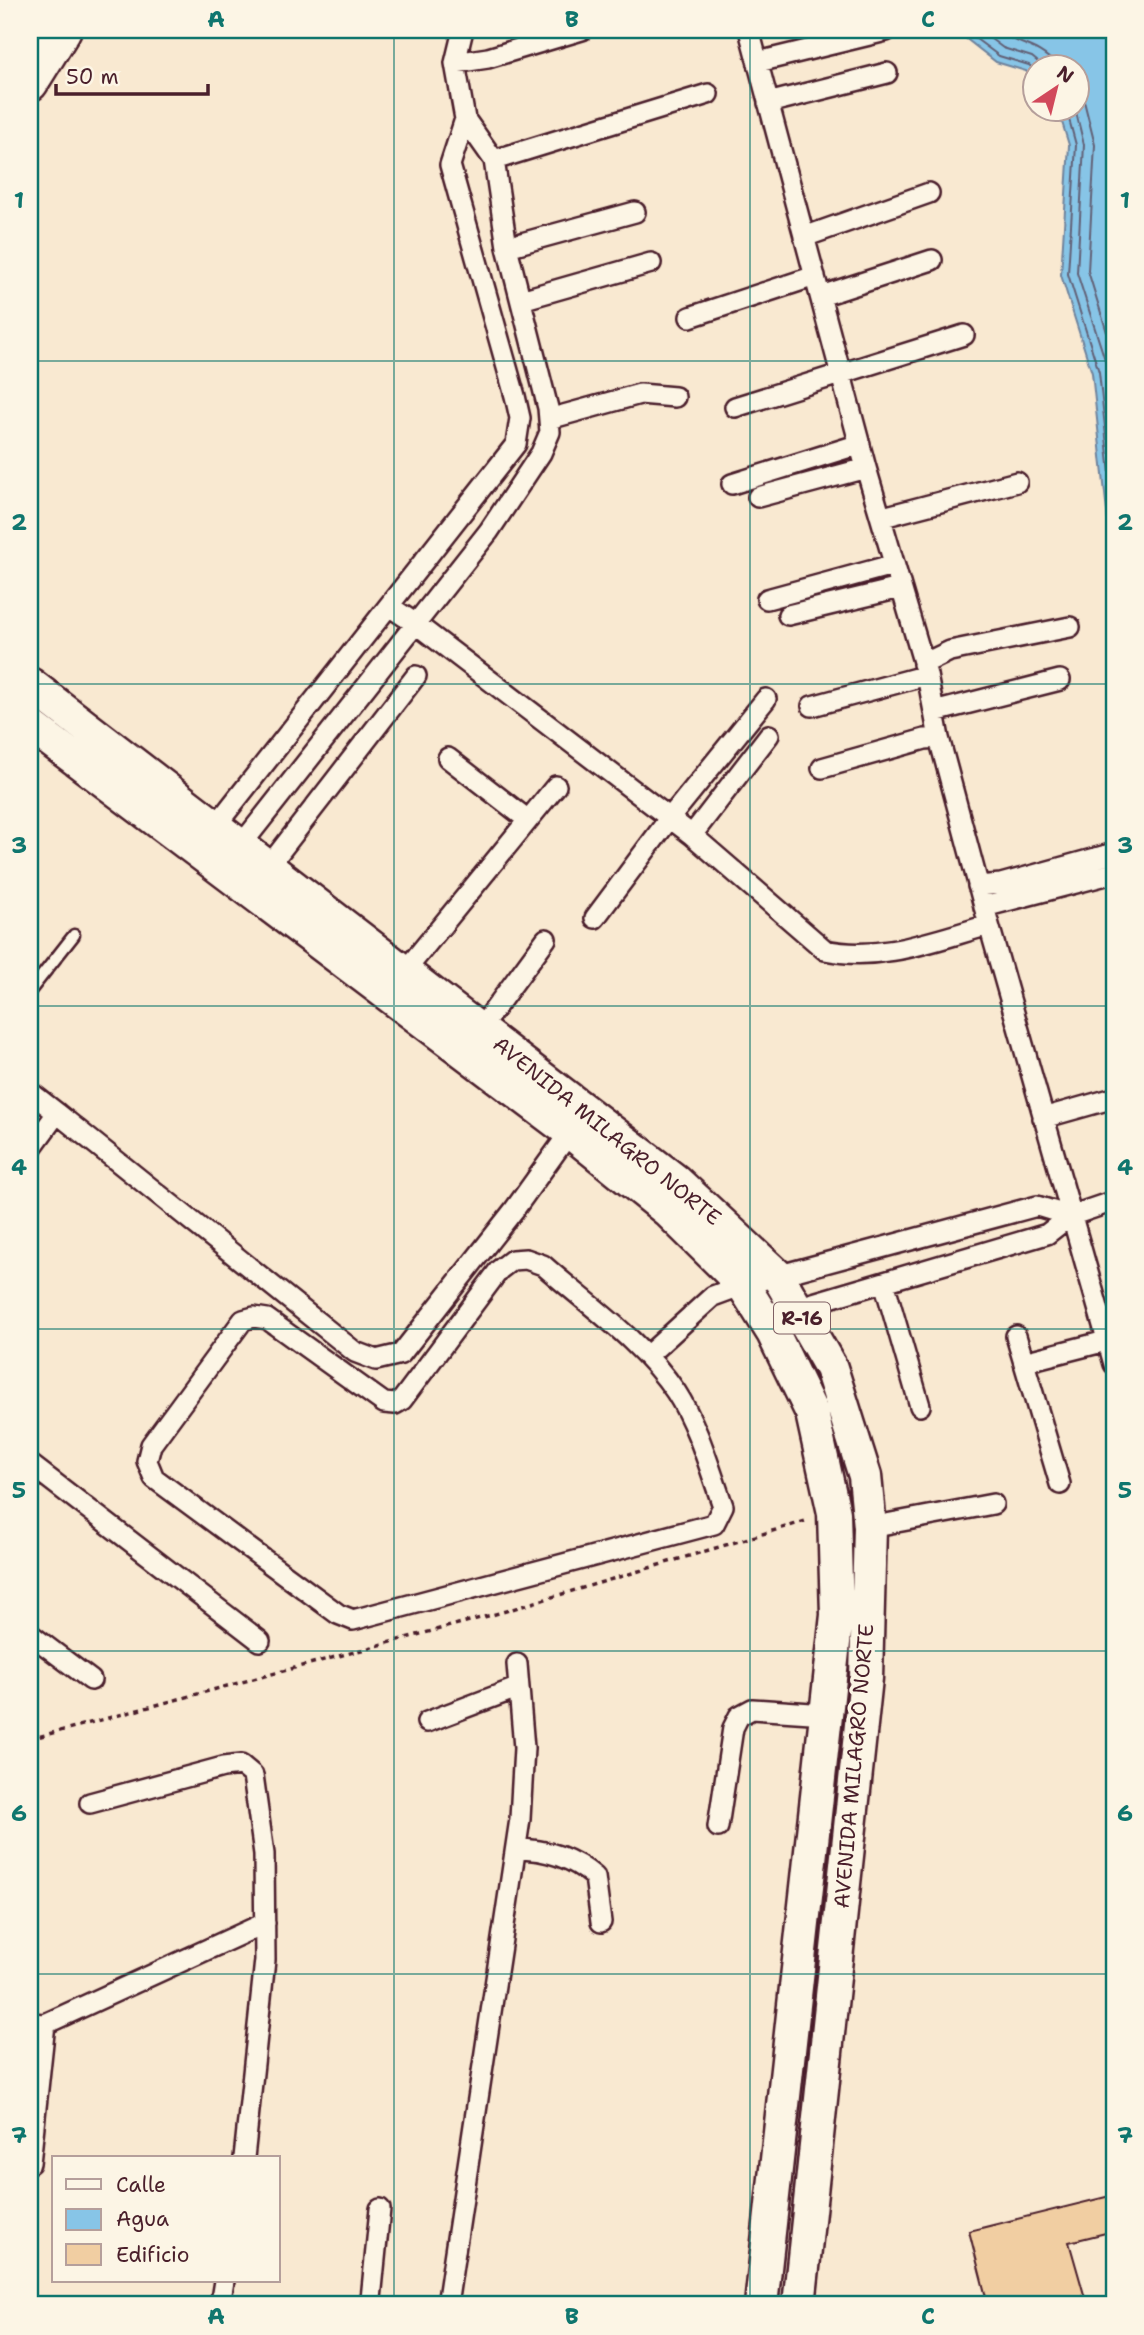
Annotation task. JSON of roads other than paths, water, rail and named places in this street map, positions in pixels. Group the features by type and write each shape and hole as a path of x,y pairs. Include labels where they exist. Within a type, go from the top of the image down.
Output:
{"highway":[{"path":"30,83 63,30"}],"main road":[{"name":"AVENIDA MILAGRO NORTE","path":"30,684 215,826 230,858 668,1211 743,1285 812,1412 834,1513 837,1615 761,2305"},
{"name":"AVENIDA MILAGRO NORTE","path":"30,724 195,850 268,867 676,1181 778,1276 831,1367 851,1424 865,1476 870,1527 866,1678 799,2305"},
{"path":"776,2170 813,2176"}],"street":[{"path":"230,858 489,531 541,453 550,432 507,247 494,160 465,119 455,63 463,30"},
{"path":"455,63 488,58 582,30"},
{"path":"749,30 866,468 883,517 892,565 925,669 939,738 986,916 1070,1216 1111,1340 1114,1364"},
{"path":"758,62 886,31"},
{"path":"768,103 887,73"},
{"path":"494,160 708,94"},
{"path":"195,850 516,444 520,418 515,396 450,165 465,119"},
{"path":"804,237 929,193"},
{"path":"507,247 635,212"},
{"path":"821,296 932,260"},
{"path":"521,300 651,263"},
{"path":"690,317 815,276"},
{"path":"735,407 964,335"},
{"path":"549,419 640,394 675,397"},
{"path":"732,484 860,444"},
{"path":"758,497 866,468"},
{"path":"883,517 1017,482"},
{"path":"767,599 892,565"},
{"path":"788,615 900,588"},
{"path":"389,606 692,835 825,950 850,955 881,954 1114,873"},
{"path":"812,706 925,669 950,651 1069,627"},
{"path":"268,867 416,676"},
{"path":"934,712 1060,680"},
{"path":"595,918 669,819 766,699"},
{"path":"692,835 769,736"},
{"path":"822,768 925,739 939,738"},
{"path":"448,758 528,820"},
{"path":"405,971 556,786"},
{"path":"283,791 311,810"},
{"path":"978,886 1001,884 1114,853"},
{"path":"480,1029 546,939"},
{"path":"30,1093 355,1352 376,1360 401,1354 514,1210 570,1132"},
{"path":"1043,1118 1114,1098"},
{"path":"30,1150 57,1113"},
{"path":"761,1314 796,1307 1047,1234 1070,1216 1114,1201"},
{"path":"647,1356 713,1296 743,1285 1037,1206 1070,1216"},
{"path":"526,1259 542,1265 647,1356 675,1390 694,1424 723,1506 714,1524 353,1620 338,1615 154,1478 147,1461 151,1445 243,1320 254,1317 267,1319 384,1403 395,1404 402,1400 499,1270 512,1260 526,1259"},
{"path":"884,1282 920,1406"},
{"path":"1016,1336 1059,1484"},
{"path":"1024,1362 1111,1340"},
{"path":"30,1464 260,1641"},
{"path":"870,1527 993,1504"},
{"path":"30,1634 91,1680"},
{"path":"447,2305 516,1849 524,1748 517,1664"},
{"path":"427,1722 517,1688"},
{"path":"719,1827 733,1728 739,1716 752,1709 826,1714"},
{"path":"90,1803 223,1767 241,1765 248,1768 253,1775 264,1854 265,1923 264,1960 244,2156"},
{"path":"516,1849 537,1849 578,1862 595,1877 601,1922"},
{"path":"30,2163 38,2023 265,1923"},
{"path":"374,2305 371,2299 380,2209"},
{"path":"220,2305 224,2282"}],"lane":[{"path":"30,991 74,935"}],"water":[{"path":"955,30 1114,30 1114,577 1092,373 1061,275 1069,145 1062,122 1092,122 1092,52 1021,52 1021,70 996,62"}]}
